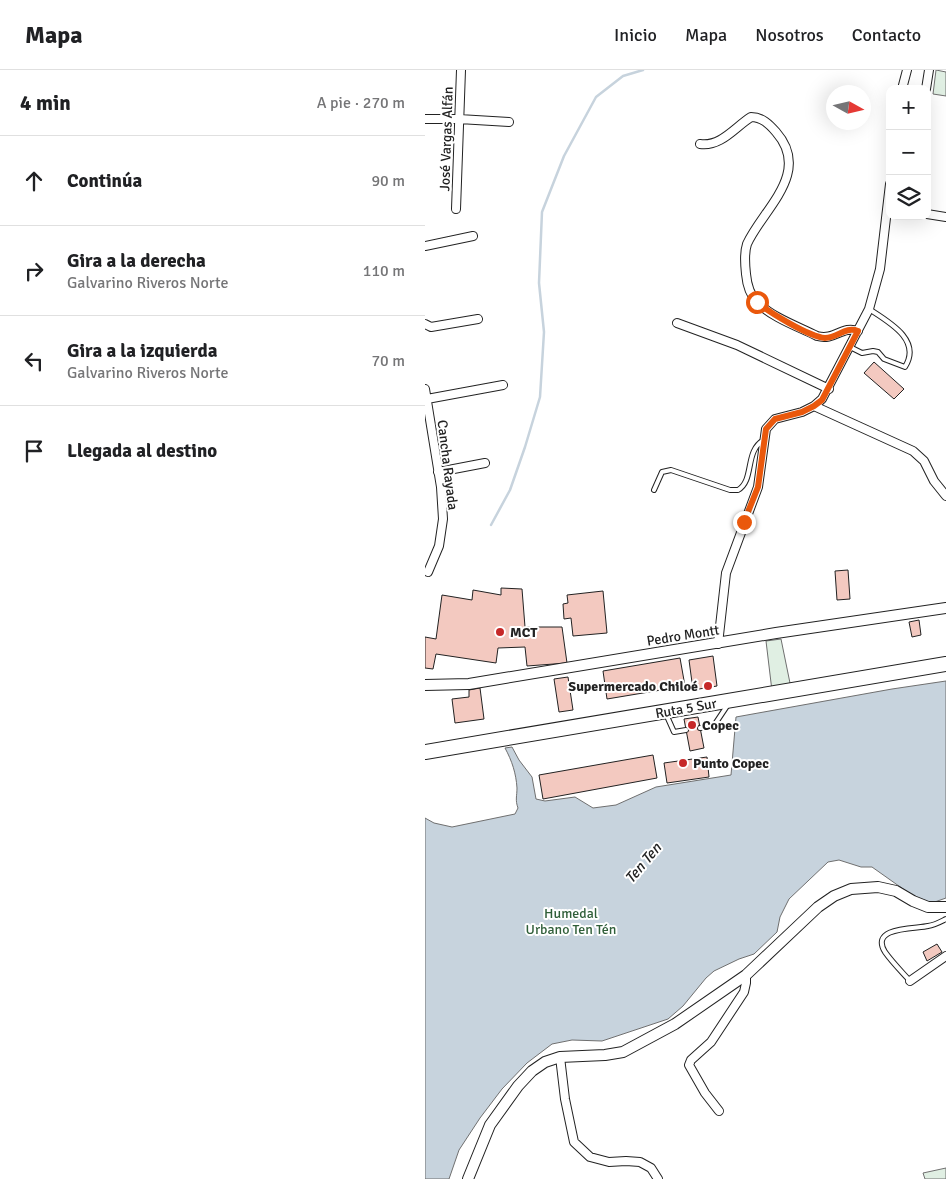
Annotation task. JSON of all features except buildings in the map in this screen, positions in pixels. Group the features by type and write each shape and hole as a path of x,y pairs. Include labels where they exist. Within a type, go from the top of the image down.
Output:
{"highway":[{"name":"Ruta 5 Sur","path":"425,752 946,664"}],"street":[{"name":"José Vargas Alfán","path":"456,210 461,70"},
{"path":"904,85 907,70"},
{"path":"927,85 929,70"},
{"path":"700,144 719,141 751,116 763,120 778,135 788,153 787,175 771,208 747,244 745,268 751,294 765,309 817,336 825,338 833,337 850,329 858,331"},
{"path":"425,120 459,119 509,122"},
{"path":"931,215 946,217"},
{"path":"718,644 727,573 758,487 766,429 775,419 802,412 814,406 822,400 829,389 869,309 880,269 887,220"},
{"path":"425,246 473,236"},
{"path":"425,324 431,327 478,319"},
{"path":"677,323 737,345 829,389"},
{"path":"427,399 503,385"},
{"name":"Cancha Rayada","path":"425,389 443,519 439,546 428,572"},
{"path":"814,406 913,451 923,461 934,481 946,496"},
{"path":"438,472 485,463"},
{"name":"Pedro Montt","path":"425,684 469,684 946,608"},
{"path":"469,1179 490,1125 518,1086 532,1071 545,1062 560,1057 605,1055 623,1052 675,1024 746,975 818,907 842,892 860,887 878,887 895,891 913,902 928,907 946,907"},
{"path":"910,981 946,956"},
{"path":"719,1111 689,1065 691,1060 711,1042 744,992 746,975"},
{"path":"560,1057 565,1099 574,1142 590,1157 609,1162 640,1162 651,1168 658,1179"}],"lane":[{"path":"850,347 862,353 878,352 884,359 905,367 911,358 909,346 899,329 869,309"},
{"path":"654,490 662,472 671,470 733,491 738,490 745,484 755,448 764,440"},
{"path":"700,728 713,726 730,701"},
{"path":"665,712 674,732 686,730"},
{"path":"910,981 885,952 883,946 885,936 891,931 930,926 946,919"}],"green space":[{"path":"936,70 946,72 946,96 933,94"},
{"path":"781,639 791,688 772,691 766,641"},
{"path":"946,1168 946,1179 925,1179 923,1173"}],"water":[{"name":"Humedal Urbano Ten Tén","path":"946,681 946,898 929,904 913,896 872,867 861,867 839,860 828,862 789,899 780,917 777,932 754,954 714,971 683,1006 668,1019 602,1041 572,1040 552,1044 527,1063 502,1089 480,1118 459,1150 449,1179 425,1179 425,818 434,823 452,827 515,814 518,808 516,800 517,788 513,767 505,748 512,747 532,777 536,799 545,801 575,797 593,808 616,805 656,787 731,775 736,717"}],"waterway":[{"path":"491,525 510,490 540,397 544,332 539,283 542,212 564,156 596,97 623,76 643,70"}],"place":[{"name":"MCT","path":"500,632"},
{"name":"Supermercado Chiloé","path":"708,686"},
{"name":"Copec","path":"692,725"},
{"name":"Punto Copec","path":"683,763"}],"route":[{"path":"744,522 758,487 766,429 775,419 802,412 822,400 858,331 845,330 833,337 825,338 817,336 775,316 757,302"}],"water label":[{"name":"Ten Ten","path":"643,863"}]}
